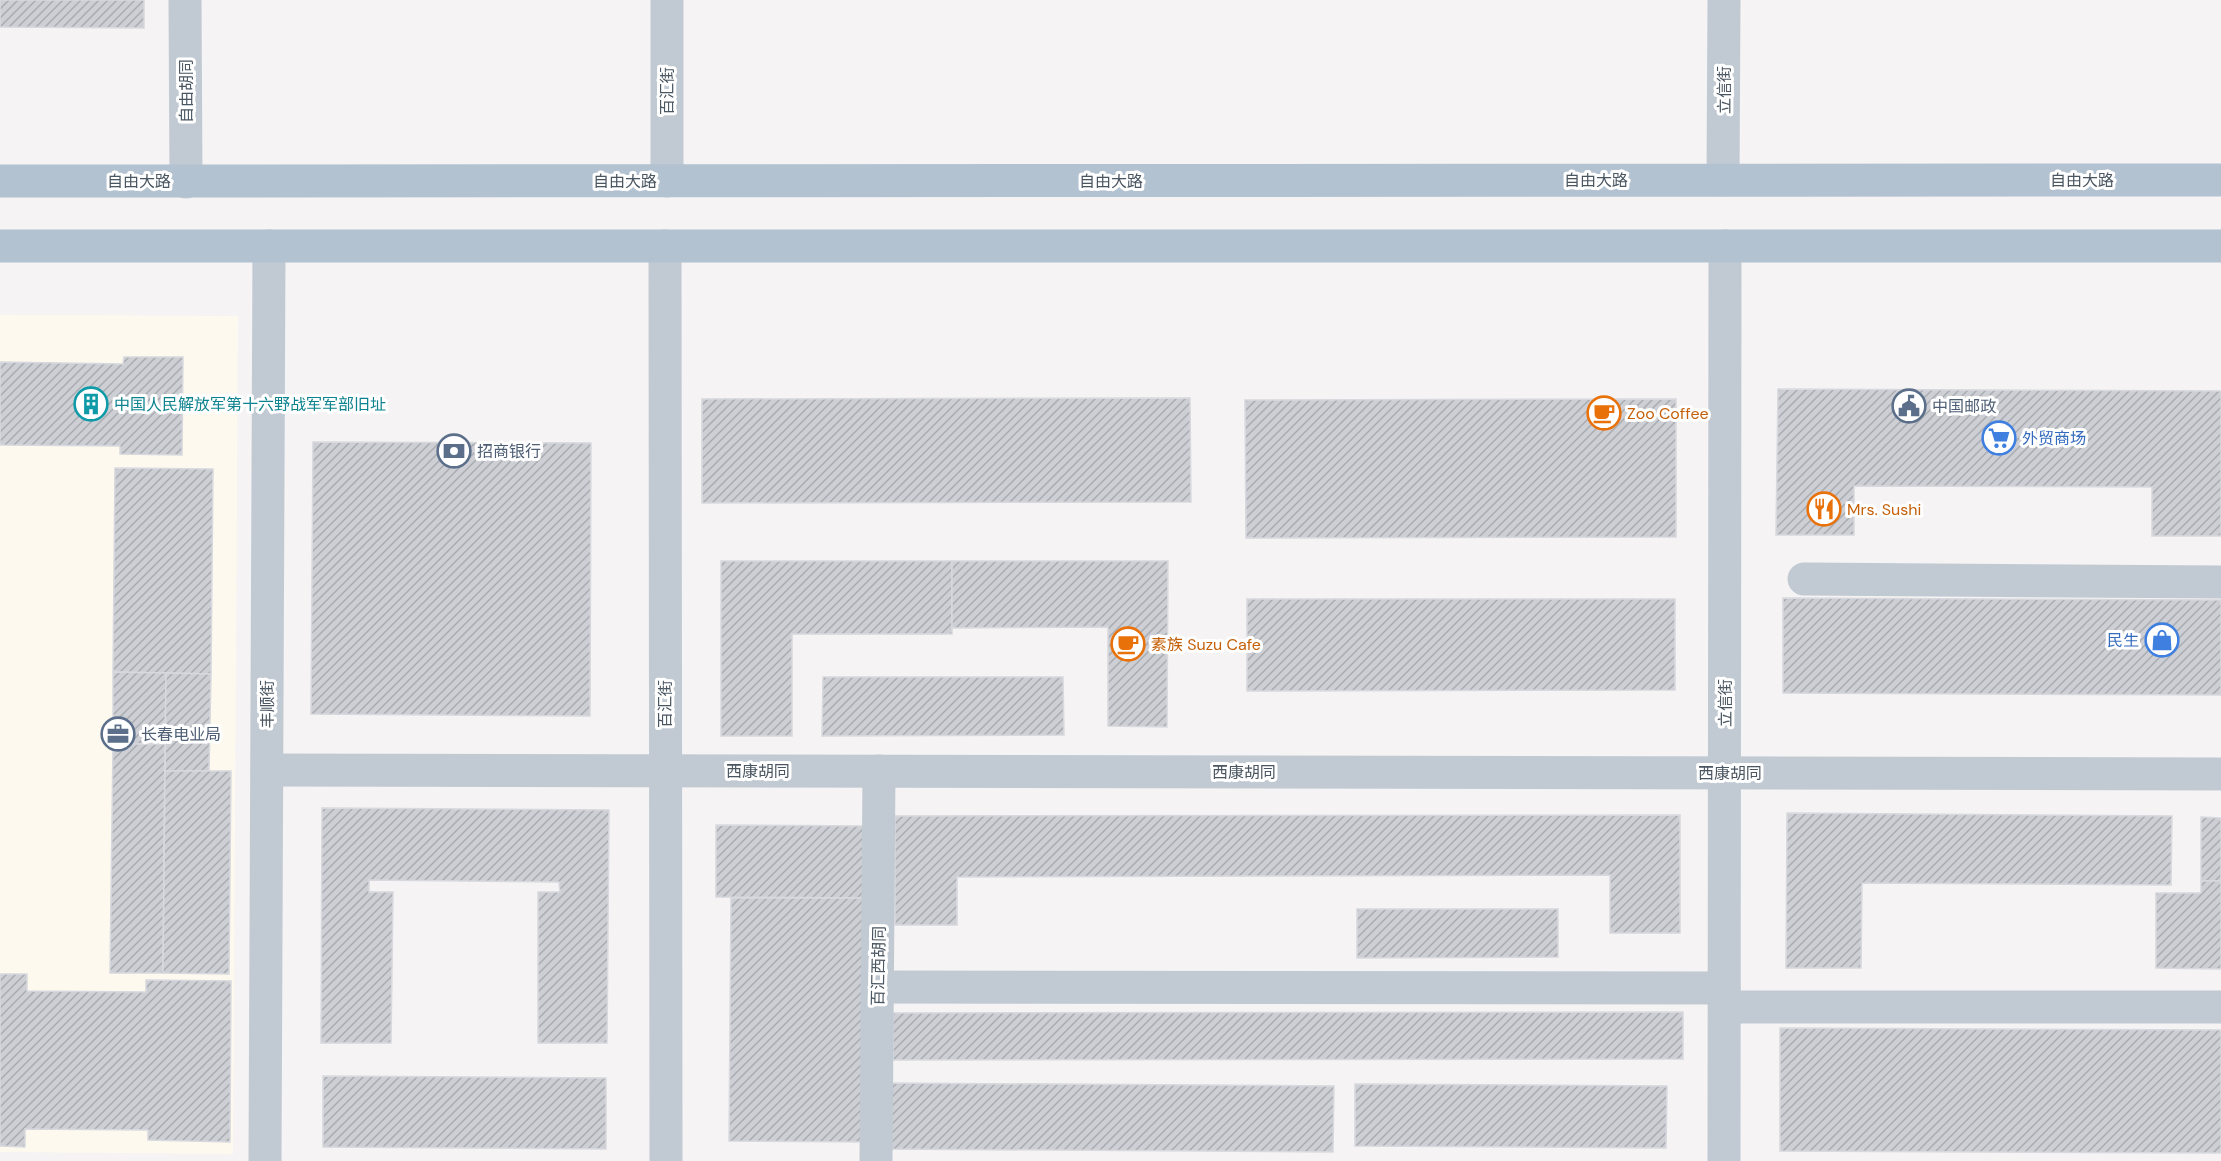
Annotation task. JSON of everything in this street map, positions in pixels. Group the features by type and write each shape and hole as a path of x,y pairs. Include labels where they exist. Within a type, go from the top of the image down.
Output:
{"main road":[{"name":"自由大路","path":"0,182 2221,180"},
{"path":"0,246 2221,246"}],"street":[{"name":"自由胡同","path":"185,0 186,182"},
{"name":"百汇街","path":"667,0 667,181"},
{"name":"立信街","path":"1723,180 1724,0"},
{"name":"丰顺街","path":"265,1161 269,246"},
{"name":"百汇街","path":"665,246 666,1161"},
{"name":"立信街","path":"1724,1161 1725,246"},
{"path":"1804,579 2221,582"},
{"name":"西康胡同","path":"267,770 2221,774"},
{"name":"百汇西胡同","path":"876,1161 879,771"},
{"path":"878,987 2221,1007"}],"shaded area":[{"name":"长春电业局","path":"0,315 238,316 233,1154 0,1152"}],"building":[{"path":"0,0 144,0 144,28 0,27"},
{"name":"中国人民解放军第十六野战军军部旧址","path":"124,357 183,357 182,455 120,454 120,446 0,445 0,362 123,364"},
{"name":"外贸商场","path":"1778,389 2221,391 2221,536 2152,536 2152,487 1854,486 1854,535 1776,535"},
{"path":"1190,398 1191,502 702,503 702,399"},
{"path":"1676,399 1676,537 1246,538 1245,400"},
{"path":"313,442 591,443 590,716 311,714"},
{"path":"115,468 213,469 211,674 113,672"},
{"path":"721,561 952,561 952,634 792,634 792,736 721,736"},
{"path":"952,561 1168,561 1167,727 1108,726 1108,627 952,628"},
{"path":"1783,598 2221,600 2221,695 1783,693"},
{"path":"1247,599 1675,599 1675,690 1247,691"},
{"path":"113,672 166,673 165,744 113,744"},
{"path":"166,673 211,674 209,771 165,771"},
{"path":"823,677 1063,677 1064,735 822,736"},
{"path":"113,744 165,744 163,973 110,973"},
{"path":"165,771 231,771 229,974 163,973"},
{"path":"322,808 609,810 607,1043 538,1043 538,892 560,892 559,882 369,880 369,892 393,892 391,1043 321,1043"},
{"path":"1787,813 2172,816 2171,885 1862,883 1861,968 1786,968"},
{"path":"1680,815 1680,933 1610,933 1610,875 957,877 957,925 895,925 895,816"},
{"path":"2201,817 2221,818 2221,881 2201,881"},
{"path":"716,825 865,826 864,898 716,897"},
{"path":"2201,881 2221,881 2221,969 2156,968 2156,893 2201,893"},
{"path":"731,898 864,898 863,1142 729,1141"},
{"path":"1357,909 1558,909 1558,957 1357,958"},
{"path":"0,974 27,974 27,991 146,992 146,980 231,981 230,1142 148,1140 148,1130 25,1129 25,1147 0,1146"},
{"path":"1683,1012 1683,1059 893,1060 893,1013"},
{"path":"1780,1028 2221,1030 2221,1153 1780,1151"},
{"path":"323,1076 606,1078 606,1149 323,1147"},
{"path":"886,1083 1334,1086 1333,1152 886,1149"},
{"path":"1355,1084 1667,1086 1666,1148 1355,1146"}],"place":[{"name":"中国人民解放军第十六野战军军部旧址","path":"91,404"},
{"name":"中国邮政","path":"1909,406"},
{"name":"Zoo Coffee","path":"1604,413"},
{"name":"外贸商场","path":"1999,438"},
{"name":"招商银行","path":"454,451"},
{"name":"Mrs. Sushi","path":"1824,509"},
{"name":"民生","path":"2162,640"},
{"name":"素族 Suzu Cafe","path":"1128,644"},
{"name":"长春电业局","path":"118,734"}]}
